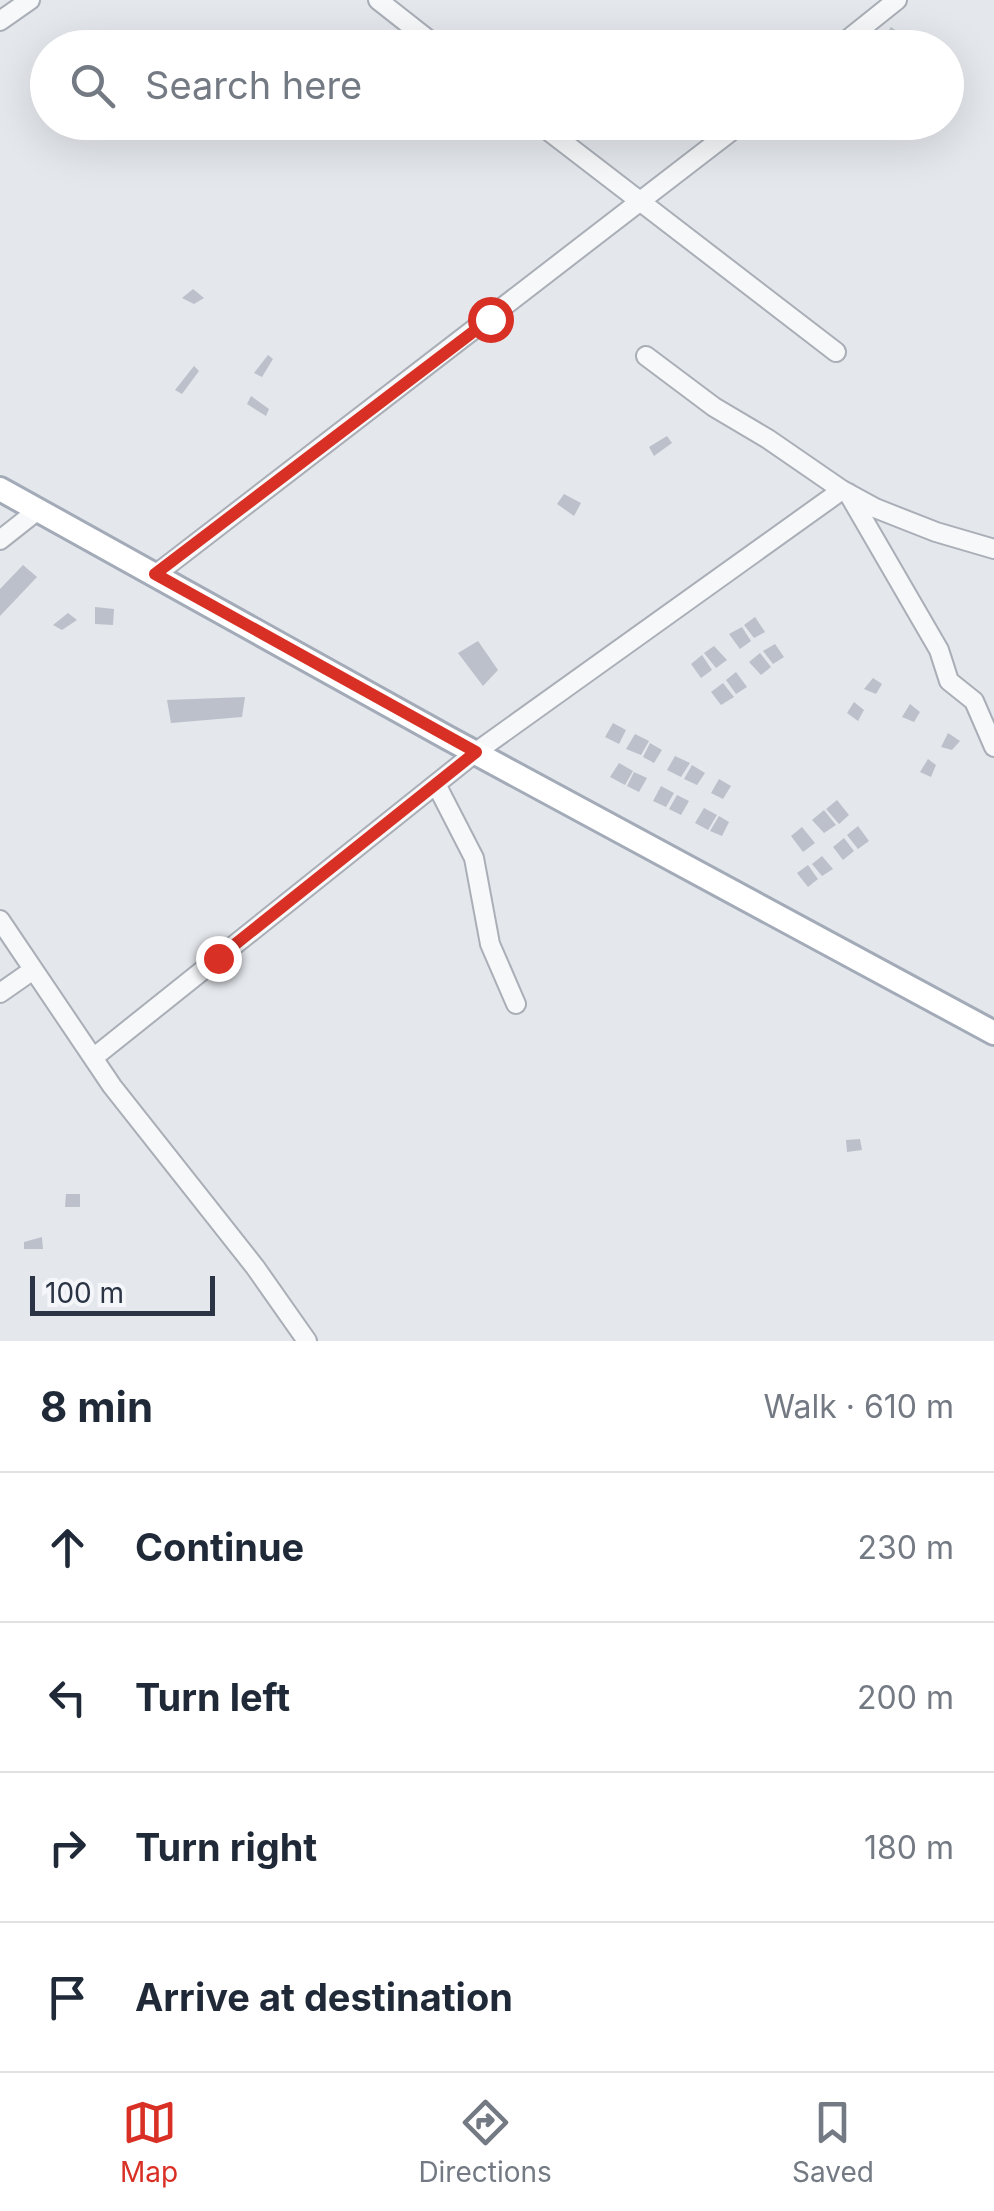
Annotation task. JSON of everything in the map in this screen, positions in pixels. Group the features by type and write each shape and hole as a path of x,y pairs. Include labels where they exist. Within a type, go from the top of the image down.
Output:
{"main road":[{"path":"0,490 994,1033"}],"street":[{"path":"0,21 30,0"},
{"path":"378,0 417,30"},
{"path":"860,30 897,0"},
{"path":"560,140 836,352"},
{"path":"155,574 721,140"},
{"path":"646,356 714,407 768,438 845,491 936,532 994,549"},
{"path":"845,491 939,650 949,681 974,701 994,748"},
{"path":"93,1058 476,752 845,491"},
{"path":"0,540 38,510"},
{"path":"436,784 474,858 490,944 516,1004"},
{"path":"0,920 93,1058 255,1267 307,1341"},
{"path":"0,993 33,970"}],"building":[{"path":"193,289 204,298 194,304 182,298"},
{"path":"268,355 273,359 262,377 254,373"},
{"path":"194,366 199,371 182,394 175,390"},
{"path":"251,396 269,409 266,416 247,404"},
{"path":"667,436 672,443 654,456 649,447"},
{"path":"564,494 581,503 574,516 557,504"},
{"path":"23,565 37,577 0,616 0,589"},
{"path":"95,607 114,609 113,625 95,624"},
{"path":"68,613 77,620 62,630 53,625"},
{"path":"755,617 765,632 754,638 744,625"},
{"path":"742,627 751,641 740,649 729,634"},
{"path":"478,641 498,670 483,686 458,653"},
{"path":"775,644 784,657 773,664 763,651"},
{"path":"714,646 727,660 716,668 704,653"},
{"path":"760,653 771,667 761,675 749,662"},
{"path":"702,655 712,670 701,678 691,664"},
{"path":"736,672 747,687 736,694 726,680"},
{"path":"873,678 882,684 876,694 864,689"},
{"path":"723,683 734,697 721,705 711,692"},
{"path":"245,697 242,717 171,723 167,700"},
{"path":"854,702 864,710 858,721 847,713"},
{"path":"910,704 920,712 914,722 902,717"},
{"path":"613,723 626,730 619,744 605,737"},
{"path":"948,733 960,741 952,750 941,747"},
{"path":"635,734 649,741 641,755 626,749"},
{"path":"650,743 662,750 654,763 643,757"},
{"path":"675,756 690,763 681,777 667,770"},
{"path":"928,759 936,765 931,777 920,772"},
{"path":"619,763 633,771 625,785 610,777"},
{"path":"692,765 705,773 697,785 684,779"},
{"path":"634,772 647,778 639,792 627,786"},
{"path":"719,779 731,786 723,799 711,793"},
{"path":"661,786 674,793 666,807 653,801"},
{"path":"677,795 689,801 681,815 669,809"},
{"path":"837,800 849,815 839,824 826,809"},
{"path":"704,808 717,815 708,830 695,823"},
{"path":"824,810 836,825 824,833 812,820"},
{"path":"719,816 729,822 722,836 710,831"},
{"path":"858,826 869,841 858,849 847,835"},
{"path":"802,827 815,843 803,852 791,836"},
{"path":"844,838 854,851 843,860 833,847"},
{"path":"822,856 833,869 822,876 812,864"},
{"path":"808,865 818,879 808,887 797,873"},
{"path":"860,1139 862,1150 847,1152 846,1140"},
{"path":"66,1194 80,1194 80,1207 65,1207"},
{"path":"42,1237 43,1249 24,1249 24,1242"}],"route":[{"path":"218,958 476,752 155,574 490,319"}]}
